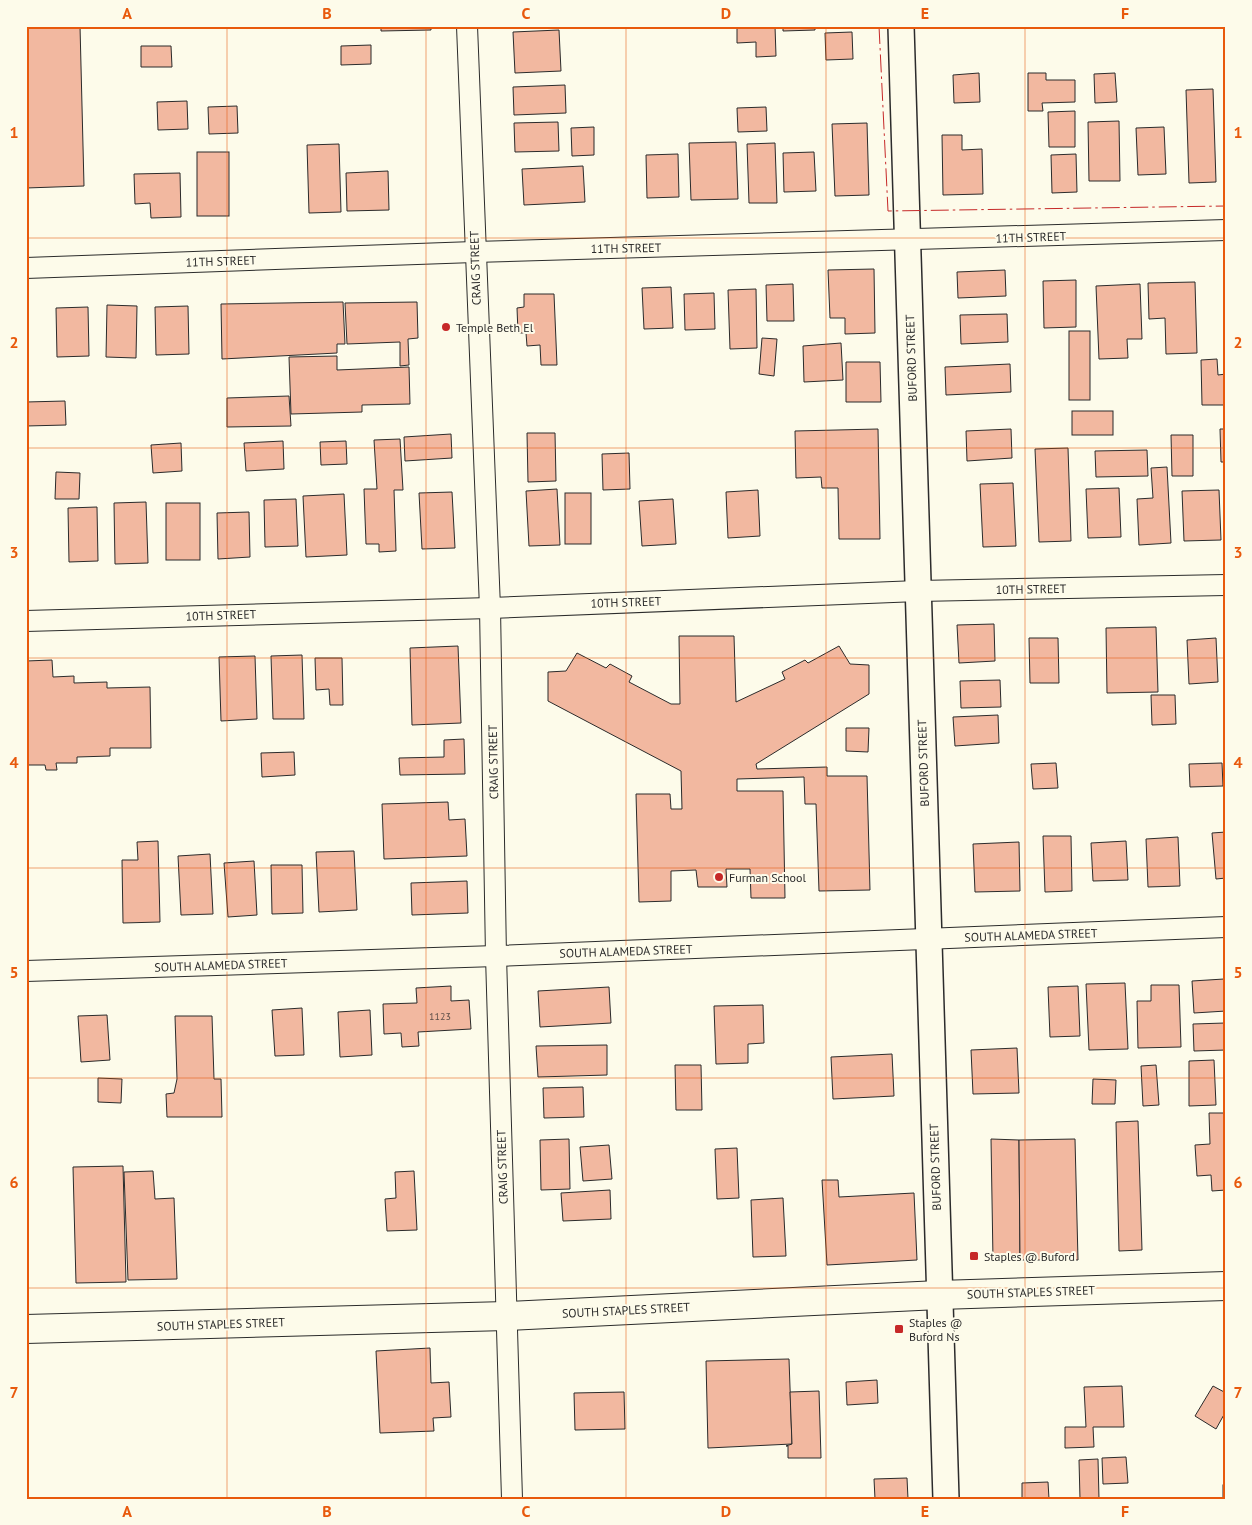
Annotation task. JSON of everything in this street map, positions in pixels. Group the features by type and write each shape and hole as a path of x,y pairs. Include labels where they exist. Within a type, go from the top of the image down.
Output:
{"main road":[{"name":"SOUTH STAPLES STREET","path":"26,1329 506,1316 939,1295 1226,1286"}],"street":[{"name":"CRAIG STREET","path":"467,26 474,252 490,608 496,956 512,1499"},
{"name":"BUFORD STREET","path":"901,26 946,1499"},
{"name":"11TH STREET","path":"26,268 474,252 908,241 1226,230"},
{"name":"10TH STREET","path":"26,621 490,608 918,591 1226,585"},
{"name":"SOUTH ALAMEDA STREET","path":"26,971 496,956 1226,927"}],"building":[{"path":"26,26 80,26 84,186 26,188"},
{"path":"381,26 431,26 431,30 381,31"},
{"path":"737,26 775,26 776,56 756,57 756,42 737,43"},
{"path":"783,26 815,26 815,30 783,31"},
{"path":"559,30 561,71 515,73 513,32"},
{"path":"852,32 853,59 826,60 825,33"},
{"path":"371,45 371,64 341,65 341,46"},
{"path":"141,46 171,46 172,67 141,67"},
{"path":"979,73 980,102 954,103 953,75"},
{"path":"1028,73 1046,73 1046,80 1075,80 1075,102 1042,103 1043,111 1028,111"},
{"path":"1115,73 1117,102 1095,103 1094,74"},
{"path":"565,85 566,113 514,115 513,87"},
{"path":"1213,89 1216,182 1189,183 1186,90"},
{"path":"187,101 188,129 158,130 157,102"},
{"path":"237,106 238,133 209,134 208,107"},
{"path":"766,107 767,131 738,132 737,108"},
{"path":"1075,111 1075,147 1049,147 1048,112"},
{"path":"1119,121 1120,181 1089,181 1088,122"},
{"path":"558,122 559,151 515,152 514,123"},
{"path":"867,123 869,195 835,196 832,124"},
{"path":"594,127 594,155 572,156 571,128"},
{"path":"1164,127 1166,174 1138,175 1136,128"},
{"path":"942,135 962,135 962,150 982,149 983,194 943,195"},
{"path":"736,142 738,199 691,200 689,143"},
{"path":"775,143 777,203 749,203 747,144"},
{"path":"339,144 341,212 309,213 307,145"},
{"path":"197,152 229,152 229,216 197,216"},
{"path":"814,152 816,191 784,192 783,153"},
{"path":"678,154 679,197 647,198 646,155"},
{"path":"1076,154 1077,192 1052,193 1051,155"},
{"path":"583,166 585,202 524,205 522,169"},
{"path":"388,171 389,210 347,211 346,173"},
{"path":"180,173 181,217 151,218 150,203 135,204 134,174"},
{"path":"874,269 875,333 845,334 845,318 830,318 828,270"},
{"path":"1005,270 1006,296 958,298 957,272"},
{"path":"1076,280 1076,327 1044,328 1043,281"},
{"path":"1195,282 1197,353 1166,354 1165,318 1149,319 1148,283"},
{"path":"793,284 794,321 767,321 766,285"},
{"path":"1140,284 1142,339 1127,339 1128,358 1099,359 1096,286"},
{"path":"671,287 673,328 644,329 642,288"},
{"path":"756,289 757,348 730,349 728,290"},
{"path":"714,293 715,329 685,330 684,294"},
{"path":"524,294 554,294 557,365 541,365 540,345 527,346 526,333 518,333 517,308 524,307"},
{"path":"343,302 345,344 337,344 337,353 222,359 221,304"},
{"path":"417,302 418,338 408,339 409,365 400,366 400,342 347,344 345,303"},
{"path":"107,305 137,306 136,358 106,357"},
{"path":"188,306 189,354 156,355 155,307"},
{"path":"88,307 89,356 57,357 56,308"},
{"path":"1007,314 1008,342 961,344 960,315"},
{"path":"1069,331 1090,331 1090,400 1069,400"},
{"path":"762,338 777,339 774,376 759,374"},
{"path":"841,343 843,380 804,382 803,346"},
{"path":"337,356 337,370 409,367 410,404 362,405 362,412 291,414 289,357"},
{"path":"1217,359 1218,375 1226,374 1226,405 1202,405 1201,360"},
{"path":"846,362 880,362 881,402 846,402"},
{"path":"1010,364 1011,392 946,395 945,367"},
{"path":"289,396 291,426 227,427 227,398"},
{"path":"65,401 66,425 26,426 26,402"},
{"path":"1072,411 1113,411 1113,435 1072,435"},
{"path":"878,429 880,539 839,539 838,488 822,488 821,477 796,478 795,431"},
{"path":"1011,429 1012,458 967,461 966,431"},
{"path":"1220,429 1226,429 1226,462 1221,462"},
{"path":"527,433 555,433 556,481 528,482"},
{"path":"451,434 452,458 405,461 404,437"},
{"path":"1171,435 1193,435 1193,476 1172,476"},
{"path":"400,439 403,490 394,490 396,551 379,552 379,544 366,544 364,489 377,489 374,440"},
{"path":"283,441 284,469 246,471 244,443"},
{"path":"346,441 347,464 321,465 320,442"},
{"path":"181,443 182,471 153,473 151,445"},
{"path":"1068,448 1071,541 1039,542 1035,449"},
{"path":"1147,450 1148,476 1096,477 1095,451"},
{"path":"629,453 630,489 603,490 602,454"},
{"path":"1167,467 1171,543 1139,545 1137,499 1153,498 1151,468"},
{"path":"56,472 80,473 79,499 55,499"},
{"path":"1013,483 1016,546 983,547 980,484"},
{"path":"1119,488 1121,537 1088,538 1086,489"},
{"path":"557,489 560,545 529,546 526,491"},
{"path":"758,490 760,536 728,538 726,492"},
{"path":"1219,490 1221,540 1184,541 1182,491"},
{"path":"452,492 455,548 422,549 419,493"},
{"path":"565,493 591,493 591,544 565,544"},
{"path":"344,494 347,555 306,557 303,496"},
{"path":"296,499 298,546 265,547 264,500"},
{"path":"673,499 676,544 642,546 639,501"},
{"path":"146,502 148,563 115,564 114,503"},
{"path":"166,503 200,503 200,560 166,560"},
{"path":"97,507 98,561 69,562 68,508"},
{"path":"249,512 250,557 218,559 217,513"},
{"path":"994,624 995,661 959,663 957,625"},
{"path":"1156,627 1158,692 1107,693 1106,628"},
{"path":"679,636 734,636 736,702 785,679 782,672 805,660 808,663 839,646 850,664 869,665 869,694 756,764 757,769 827,767 827,776 867,776 870,890 819,891 816,804 805,804 804,777 737,779 737,791 783,791 785,898 751,898 750,869 726,869 727,887 698,887 696,870 671,871 671,901 639,902 636,794 670,794 671,809 682,809 681,771 548,701 548,672 566,671 577,653 606,668 610,664 632,676 629,682 671,704 680,704"},
{"path":"1029,638 1058,638 1059,683 1030,683"},
{"path":"1216,638 1218,682 1189,684 1187,640"},
{"path":"458,646 461,723 412,725 410,648"},
{"path":"302,655 304,719 273,719 271,656"},
{"path":"255,656 257,719 221,721 219,657"},
{"path":"315,658 342,658 343,705 330,705 329,689 316,690"},
{"path":"52,660 53,677 74,676 74,683 107,682 107,688 150,687 151,748 110,748 110,756 77,757 77,763 56,763 57,770 46,770 45,765 26,765 26,661"},
{"path":"1000,680 1001,707 961,708 960,681"},
{"path":"1151,695 1175,695 1176,724 1152,725"},
{"path":"998,715 999,743 955,746 953,717"},
{"path":"846,728 869,728 868,752 846,751"},
{"path":"464,739 465,774 400,775 399,758 444,757 444,740"},
{"path":"294,752 295,775 262,777 261,753"},
{"path":"1056,763 1058,788 1033,789 1031,764"},
{"path":"1222,763 1223,786 1190,787 1189,764"},
{"path":"448,802 449,820 465,819 467,856 384,859 382,804"},
{"path":"1226,832 1226,878 1216,879 1212,833"},
{"path":"1043,836 1071,836 1072,891 1045,892"},
{"path":"1178,837 1180,886 1148,887 1146,839"},
{"path":"158,841 160,922 123,923 122,860 138,860 137,842"},
{"path":"1126,841 1128,880 1093,881 1091,843"},
{"path":"1019,842 1020,891 975,892 973,844"},
{"path":"354,851 357,910 319,912 316,852"},
{"path":"210,854 213,914 181,915 178,856"},
{"path":"254,861 257,915 228,917 224,863"},
{"path":"271,865 302,865 303,913 272,914"},
{"path":"467,881 468,913 412,915 411,883"},
{"path":"1224,979 1226,1011 1194,1013 1192,981"},
{"path":"1125,983 1128,1049 1089,1050 1086,984"},
{"path":"1151,985 1179,985 1181,1047 1138,1048 1137,1001 1151,1001"},
{"path":"451,986 451,1001 469,1000 471,1029 418,1032 419,1046 402,1047 401,1033 384,1034 383,1004 417,1003 416,988"},
{"path":"1078,986 1080,1036 1050,1037 1048,987"},
{"path":"609,987 611,1023 540,1027 538,991"},
{"path":"763,1005 764,1043 748,1044 748,1063 716,1064 714,1006"},
{"path":"302,1008 304,1055 275,1056 272,1010"},
{"path":"370,1010 372,1055 340,1057 338,1012"},
{"path":"107,1015 110,1060 81,1062 78,1016"},
{"path":"175,1016 212,1016 214,1079 221,1079 222,1117 167,1117 166,1094 174,1093 177,1079"},
{"path":"1225,1023 1226,1050 1194,1051 1193,1024"},
{"path":"607,1045 607,1075 538,1077 536,1046"},
{"path":"1017,1048 1019,1093 973,1094 971,1050"},
{"path":"892,1054 894,1096 833,1099 831,1057"},
{"path":"1214,1060 1216,1105 1189,1106 1189,1061"},
{"path":"675,1065 701,1065 702,1110 676,1110"},
{"path":"1156,1065 1159,1105 1143,1106 1141,1066"},
{"path":"98,1078 122,1079 121,1103 98,1102"},
{"path":"1093,1079 1116,1080 1115,1104 1092,1104"},
{"path":"583,1087 584,1117 544,1118 543,1088"},
{"path":"1209,1113 1226,1113 1226,1190 1212,1191 1211,1175 1197,1176 1195,1145 1210,1144"},
{"path":"1138,1121 1142,1250 1119,1251 1116,1122"},
{"path":"569,1139 570,1189 541,1190 540,1140"},
{"path":"991,1139 1019,1140 1020,1260 993,1260"},
{"path":"1075,1139 1078,1260 1020,1260 1019,1140"},
{"path":"609,1145 612,1179 583,1181 580,1147"},
{"path":"737,1148 739,1198 717,1199 715,1149"},
{"path":"123,1166 126,1282 76,1283 73,1167"},
{"path":"153,1171 155,1199 174,1198 177,1279 128,1280 124,1172"},
{"path":"414,1171 417,1230 387,1231 385,1199 396,1198 395,1172"},
{"path":"822,1180 838,1180 839,1197 914,1193 917,1260 827,1265"},
{"path":"610,1190 611,1219 563,1221 561,1193"},
{"path":"783,1198 786,1256 753,1257 751,1200"},
{"path":"430,1348 431,1383 449,1382 451,1417 433,1418 434,1431 380,1433 376,1351"},
{"path":"789,1359 792,1444 708,1448 706,1361"},
{"path":"877,1380 878,1403 847,1405 846,1382"},
{"path":"1122,1386 1124,1427 1093,1427 1094,1447 1065,1448 1065,1427 1086,1427 1084,1387"},
{"path":"1213,1386 1226,1393 1226,1411 1216,1429 1195,1416"},
{"path":"819,1391 821,1458 788,1458 788,1446 786,1446 792,1444 790,1392"},
{"path":"624,1392 625,1429 575,1430 574,1393"},
{"path":"1126,1457 1128,1483 1103,1484 1102,1458"},
{"path":"1098,1459 1099,1499 1080,1499 1079,1460"},
{"path":"907,1478 908,1499 875,1499 874,1479"},
{"path":"1048,1482 1049,1499 1022,1499 1022,1483"},
{"path":"1223,1485 1226,1485 1226,1499 1223,1499"}],"power":[{"path":"879,26 888,211 1226,206"}],"place":[{"name":"Temple Beth El","path":"446,327"},
{"name":"Furman School","path":"719,877"},
{"name":"Staples @ Buford","path":"974,1256"},
{"name":"Staples @ Buford Ns","path":"899,1329"}]}
